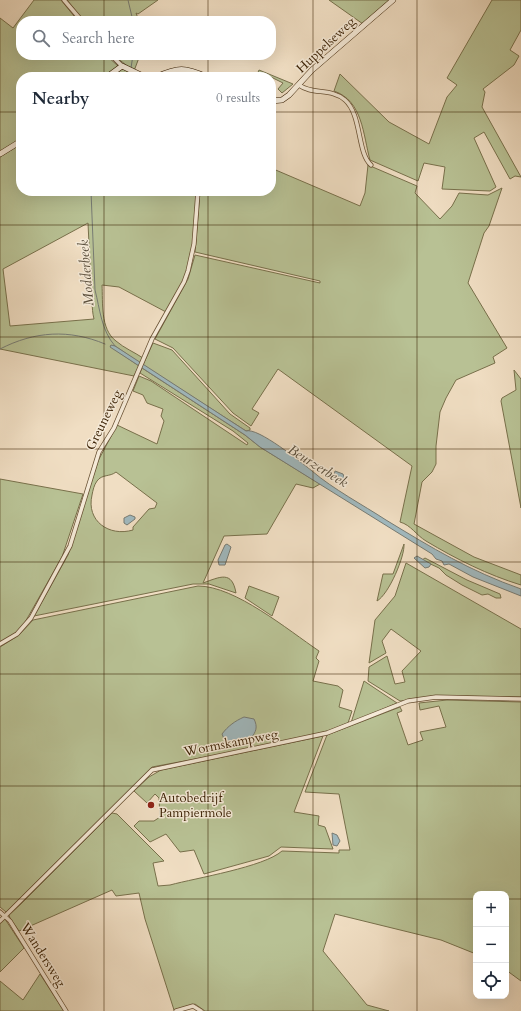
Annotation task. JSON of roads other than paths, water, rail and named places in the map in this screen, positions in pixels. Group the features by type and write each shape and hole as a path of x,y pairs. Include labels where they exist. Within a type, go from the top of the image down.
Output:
{"street":[{"path":"64,0 78,16"},
{"name":"Huppelseweg","path":"276,101 282,100 299,85 312,70 393,0"},
{"path":"115,60 130,72"},
{"path":"114,72 122,66"},
{"path":"170,72 179,69 192,70 196,72"},
{"path":"299,85 303,88 332,92 346,101 356,121 365,157 371,165"},
{"path":"0,154 16,144"},
{"name":"Greuneweg","path":"0,644 17,634 27,624 65,557 96,461 114,428 152,339 184,282 188,272 194,244 198,196"},
{"name":"Wormskampweg","path":"0,921 152,770 327,733 408,701 436,697 521,699"},
{"name":"Wandersweg","path":"0,912 5,917 66,1011"},
{"path":"176,1011 193,1006 201,1011"}],"water":[{"name":"Beurzerbeek","path":"111,345 115,346 246,431 252,431 260,434 270,440 320,478 419,540 468,567 521,589 521,596 473,577 449,564 444,565 442,561 436,559 432,554 260,447 245,435 110,347"},
{"path":"335,471 343,474 346,482 342,482 339,477 334,476"},
{"path":"130,515 135,517 135,519 127,525 124,523 124,518"},
{"path":"227,544 231,547 225,565 219,565 218,560 225,545"},
{"path":"417,556 431,564 429,567 425,568 414,558"},
{"path":"244,717 254,719 256,724 256,729 251,738 233,743 224,739 222,734 224,731"},
{"path":"332,833 337,835 340,841 337,846 333,845"}],"waterway":[{"name":"Modderbeek","path":"128,0 132,16"},
{"name":"Modderbeek","path":"131,68 132,60"},
{"name":"Modderbeek","path":"91,196 95,290 104,326 110,340 115,346"},
{"name":"Beurzerbeek","path":"0,349 26,339 52,334 78,336 105,344"}],"place":[{"name":"Autobedrijf Pampiermole","path":"151,805"}]}
